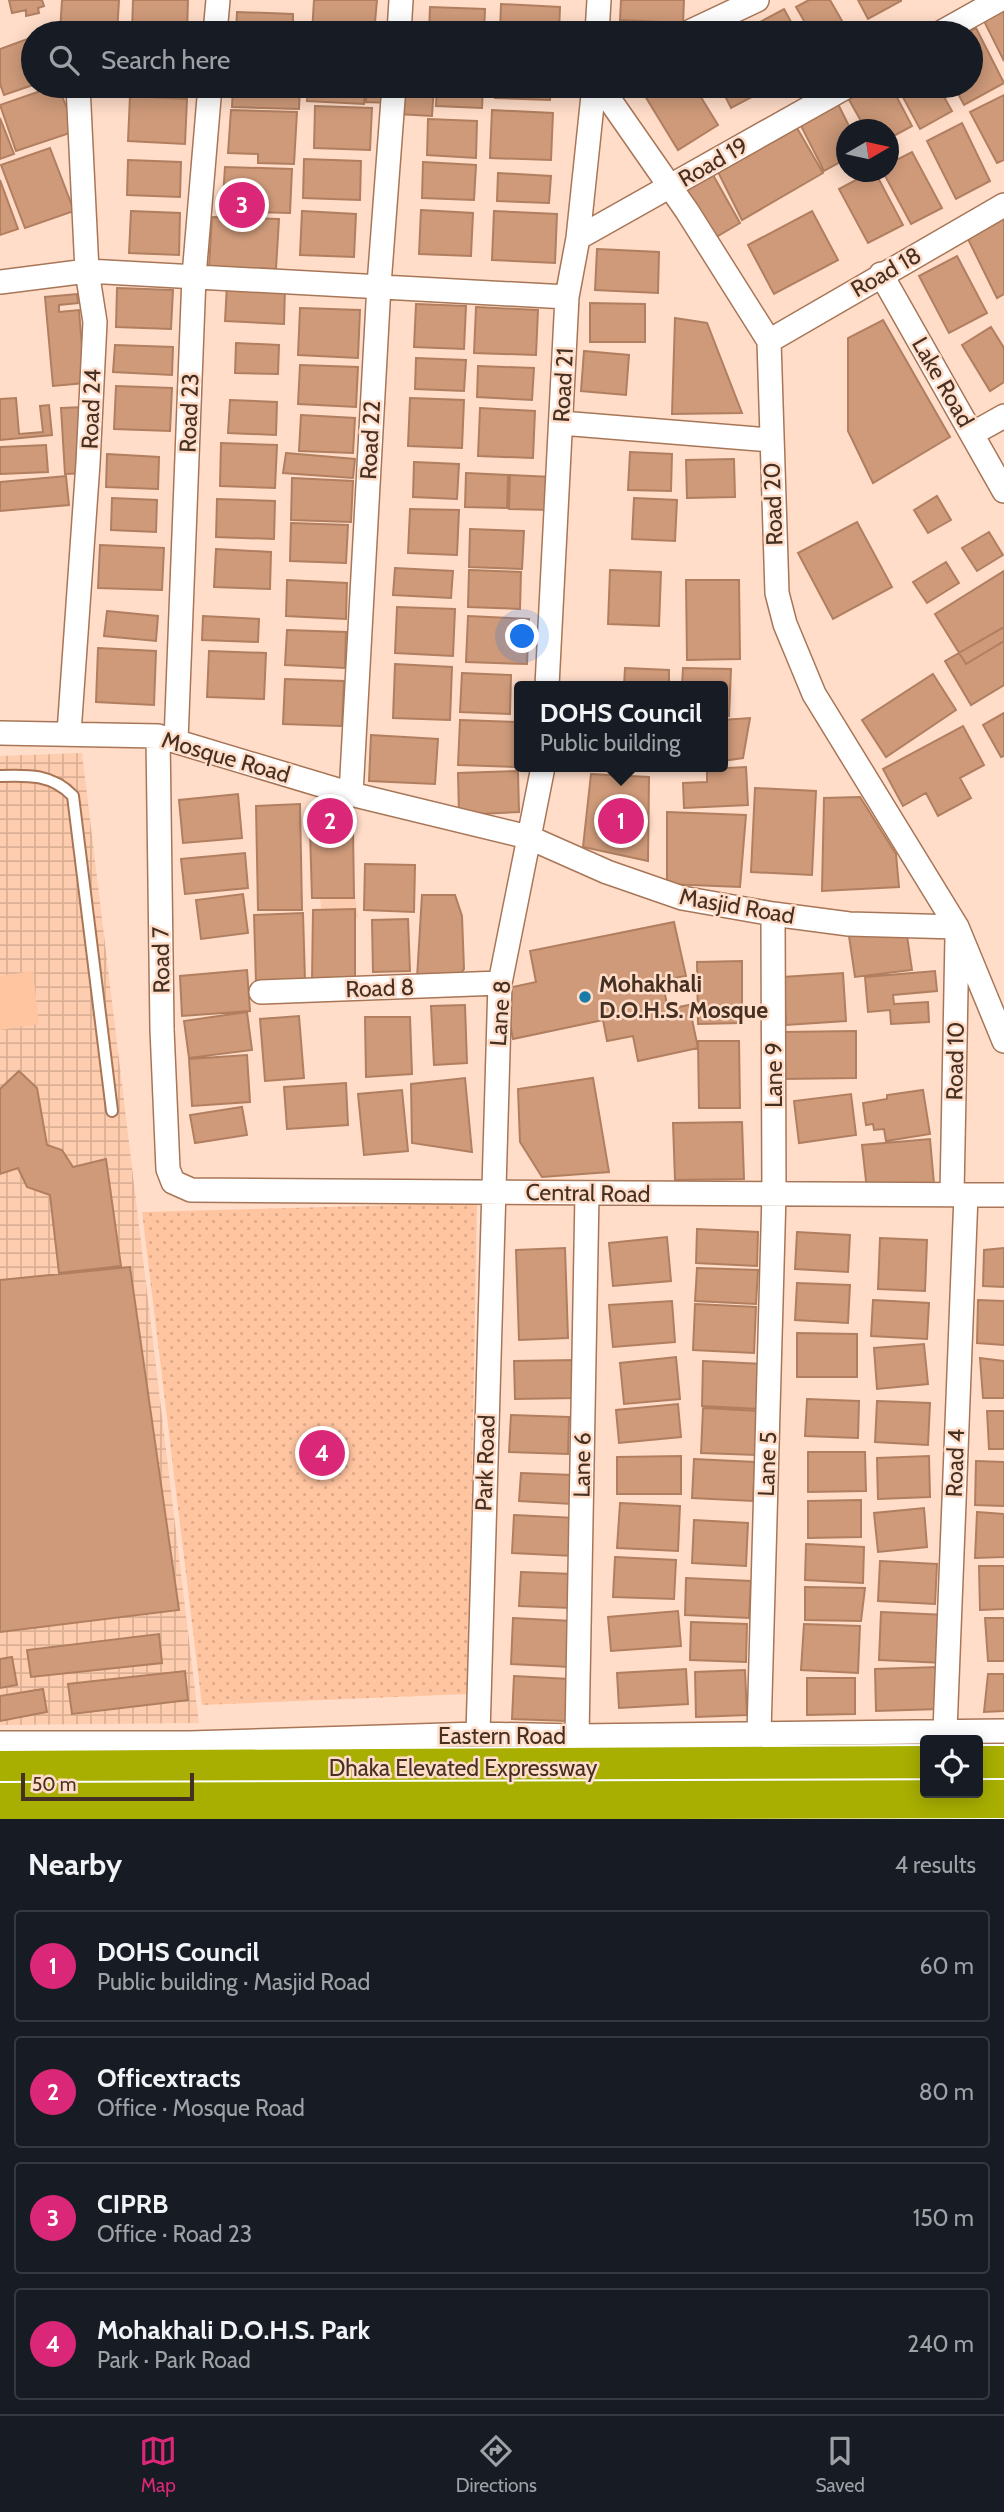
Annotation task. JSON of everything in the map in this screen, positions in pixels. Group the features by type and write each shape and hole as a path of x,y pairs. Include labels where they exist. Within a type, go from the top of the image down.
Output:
{"highway":[{"name":"Dhaka Elevated Expressway","path":"0,1770 920,1765"},
{"path":"983,1765 1004,1765"},
{"name":"Dhaka Elevated Expressway","path":"0,1802 1004,1799"}],"street":[{"path":"216,21 218,0"},
{"path":"400,21 401,0"},
{"path":"597,21 598,0"},
{"path":"712,21 757,0"},
{"path":"961,21 999,0"},
{"name":"Road 24","path":"69,733 95,322 87,271 79,98"},
{"name":"Road 23","path":"167,738 194,276 209,98"},
{"name":"Road 22","path":"351,794 379,285 393,98"},
{"name":"Road 21","path":"547,681 567,297 578,238 592,98"},
{"path":"608,98 769,341"},
{"name":"Road 19","path":"578,238 827,98"},
{"name":"Road 18","path":"769,341 1004,205"},
{"path":"0,282 87,271 567,297"},
{"name":"Lake Road","path":"881,274 1004,491"},
{"name":"Road 20","path":"769,341 777,593 785,624 814,694 957,927 1004,1041"},
{"path":"972,434 1004,416"},
{"path":"561,423 771,440"},
{"name":"Mosque Road","path":"0,733 167,738 351,794 528,837"},
{"name":"Road 7","path":"167,738 162,1029 168,1169 173,1182"},
{"path":"528,837 542,772"},
{"name":"Masjid Road","path":"528,837 607,872 682,898 849,924 957,927"},
{"name":"Lane 8","path":"493,1191 500,983 528,837"},
{"name":"Lane 9","path":"773,914 774,1194"},
{"name":"Road 10","path":"957,927 959,1195"},
{"name":"Road 8","path":"261,992 500,983"},
{"name":"Central Road","path":"173,1182 191,1190 1004,1195"},
{"name":"Park Road","path":"478,1734 493,1191"},
{"name":"Lane 6","path":"577,1736 587,1194"},
{"name":"Lane 5","path":"760,1733 774,1194"},
{"name":"Road 4","path":"945,1731 959,1195"},
{"name":"Eastern Road","path":"0,1743 190,1743 478,1734 577,1736 1004,1731"}],"lane":[{"path":"0,776 31,775 62,784 73,796 112,1111"}],"shaded area":[{"path":"82,753 199,1723 0,1725 0,756"},
{"path":"350,856 358,918 323,922 315,860"},
{"path":"33,971 39,1024 0,1030 0,976"},
{"path":"477,1203 468,1694 202,1705 142,1212"}],"building":[{"path":"9,0 42,0 44,6 38,8 39,13 26,16 26,10 12,13"},
{"path":"62,0 119,0 118,21 61,21"},
{"path":"133,0 188,0 187,21 132,21"},
{"path":"314,0 377,0 375,21 313,21"},
{"path":"621,0 684,0 683,21 620,20"},
{"path":"809,0 830,0 842,21 804,21 796,7"},
{"path":"858,0 901,0 901,1 868,19"},
{"path":"501,4 560,7 559,21 500,21"},
{"path":"430,7 485,9 484,21 429,21"},
{"path":"784,9 790,21 762,21"},
{"path":"1004,11 1004,61 984,21"},
{"path":"237,12 293,14 293,21 237,21"},
{"path":"21,41 21,89 4,95 0,84 0,49"},
{"path":"983,42 1004,83 983,95"},
{"path":"1004,95 1004,160 997,163 970,112"},
{"path":"21,98 63,98 76,131 16,151 0,105"},
{"path":"130,98 187,99 185,144 128,141"},
{"path":"232,98 299,98 299,109 232,107"},
{"path":"307,98 364,98 364,104 307,101"},
{"path":"366,98 392,98 392,103 366,102"},
{"path":"399,98 433,98 432,116 398,114"},
{"path":"436,98 482,98 482,108 436,106"},
{"path":"495,98 550,98 550,100"},
{"path":"646,98 701,98 718,125 678,150"},
{"path":"726,98 750,98 731,108"},
{"path":"848,98 897,98 912,126 899,133 899,119 860,119"},
{"path":"903,98 945,98 952,111 920,129"},
{"path":"960,98 977,98 964,105"},
{"path":"837,102 846,119 836,119 836,164 824,171 799,122"},
{"path":"315,106 372,108 370,150 314,148"},
{"path":"231,110 297,112 294,164 258,163 258,154 228,153"},
{"path":"492,110 553,113 551,160 490,158"},
{"path":"0,118 14,154 0,159"},
{"path":"428,119 477,121 476,158 427,155"},
{"path":"962,123 990,181 956,199 927,141"},
{"path":"797,128 823,173 742,220 718,172"},
{"path":"50,148 74,211 25,228 1,165"},
{"path":"912,152 942,208 911,224 888,182 899,182 899,158"},
{"path":"304,159 361,161 360,200 303,198"},
{"path":"128,160 181,162 180,197 127,195"},
{"path":"423,162 476,165 474,200 422,198"},
{"path":"225,167 292,169 290,213 222,211"},
{"path":"498,173 551,176 549,203 497,201"},
{"path":"713,175 740,223 711,240 684,192"},
{"path":"0,180 18,229 0,235"},
{"path":"852,182 880,182 903,225 868,243 839,189"},
{"path":"421,210 473,213 471,256 419,254"},
{"path":"131,211 180,213 179,255 129,253"},
{"path":"302,211 356,214 354,257 300,255"},
{"path":"494,211 557,214 555,263 492,260"},
{"path":"812,211 838,260 774,294 748,245"},
{"path":"212,217 279,219 276,269 209,267"},
{"path":"1004,219 1004,294 997,298 967,237"},
{"path":"597,249 659,252 658,293 595,290"},
{"path":"957,256 987,313 949,333 919,276"},
{"path":"227,284 285,287 284,324 225,321"},
{"path":"117,288 173,290 171,329 116,327"},
{"path":"77,294 78,303 59,305 59,312 79,310 85,383 53,386 45,297"},
{"path":"590,303 645,304 645,342 590,342"},
{"path":"416,304 466,306 464,349 414,347"},
{"path":"476,307 538,310 536,355 474,353"},
{"path":"300,308 360,310 358,358 298,355"},
{"path":"675,318 707,323 742,413 672,414"},
{"path":"883,320 950,437 873,483 848,431 848,338"},
{"path":"991,327 1004,348 1004,382 990,391 962,345"},
{"path":"236,343 279,345 278,374 235,373"},
{"path":"115,345 173,347 172,375 113,372"},
{"path":"584,351 629,355 626,395 581,391"},
{"path":"416,358 466,360 464,391 415,389"},
{"path":"300,365 358,367 356,407 298,404"},
{"path":"478,366 534,368 532,400 477,397"},
{"path":"116,386 172,388 170,431 114,429"},
{"path":"16,398 19,434 43,432 40,406 49,405 52,435 0,440 0,399"},
{"path":"410,398 464,400 462,448 408,446"},
{"path":"230,400 277,402 276,435 228,433"},
{"path":"85,407 89,473 65,474 61,408"},
{"path":"480,408 535,411 533,458 478,456"},
{"path":"301,415 355,418 353,453 299,451"},
{"path":"221,443 277,445 275,488 220,486"},
{"path":"46,445 48,472 0,474 0,447"},
{"path":"630,452 672,454 671,491 628,490"},
{"path":"286,453 355,459 353,478 283,473"},
{"path":"107,454 159,457 158,489 106,487"},
{"path":"734,459 735,497 687,498 686,460"},
{"path":"414,462 459,464 457,499 413,497"},
{"path":"466,473 508,475 507,508 465,507"},
{"path":"510,475 552,477 551,510 509,509"},
{"path":"66,476 69,505 0,511 0,482"},
{"path":"292,478 353,481 351,522 291,520"},
{"path":"937,496 951,520 928,533 914,510"},
{"path":"112,498 157,500 156,532 111,530"},
{"path":"634,498 677,500 675,541 632,539"},
{"path":"217,499 275,501 274,539 216,537"},
{"path":"410,509 459,510 457,555 408,553"},
{"path":"857,522 892,587 833,619 798,553"},
{"path":"291,523 348,525 346,563 290,561"},
{"path":"470,529 524,531 522,569 469,567"},
{"path":"989,532 1003,555 977,571 962,548"},
{"path":"100,545 164,548 162,590 98,588"},
{"path":"216,549 271,552 270,589 214,587"},
{"path":"946,562 959,583 927,603 913,582"},
{"path":"395,568 453,571 451,598 393,595"},
{"path":"469,570 521,572 520,609 468,607"},
{"path":"610,570 661,572 659,626 608,624"},
{"path":"1004,571 1004,641 966,664 935,614"},
{"path":"287,580 347,583 346,619 286,616"},
{"path":"686,580 739,580 740,659 687,660"},
{"path":"397,607 455,609 453,656 395,653"},
{"path":"107,611 158,616 156,641 104,636"},
{"path":"203,616 259,619 258,642 202,640"},
{"path":"468,616 529,619 527,664 466,662"},
{"path":"1004,627 1004,685 971,705 945,661"},
{"path":"287,630 346,632 345,668 285,665"},
{"path":"98,648 156,651 154,705 96,702"},
{"path":"209,651 266,653 264,699 207,697"},
{"path":"395,664 452,667 450,720 393,718"},
{"path":"625,668 669,670 669,681 624,681"},
{"path":"683,668 731,669 729,716 728,681 682,681"},
{"path":"462,673 511,675 510,714 460,712"},
{"path":"933,674 956,710 886,757 862,720"},
{"path":"285,679 344,681 342,726 283,724"},
{"path":"1004,713 1004,756 1001,757 983,725"},
{"path":"750,718 743,758 728,760 728,720"},
{"path":"460,720 514,722 514,767 458,765"},
{"path":"963,726 984,765 960,778 971,798 938,816 926,793 903,806 883,769"},
{"path":"371,735 438,739 435,784 369,781"},
{"path":"746,767 748,805 684,808 683,783 707,782 707,772 728,772 728,768"},
{"path":"518,772 519,812 459,815 458,773"},
{"path":"591,774 649,777 648,861 583,847"},
{"path":"755,788 816,791 812,875 751,872"},
{"path":"238,794 242,838 183,843 179,800"},
{"path":"860,797 896,854 899,887 822,891 824,798"},
{"path":"300,804 302,910 258,910 256,806"},
{"path":"667,812 746,815 740,887 667,884"},
{"path":"353,829 354,898 312,898 310,831"},
{"path":"245,853 248,888 185,894 181,859"},
{"path":"365,864 415,865 414,912 364,910"},
{"path":"243,894 248,933 201,939 196,900"},
{"path":"422,895 455,895 462,916 464,969 458,978 417,978"},
{"path":"355,909 355,978 312,982 313,910"},
{"path":"303,913 305,981 256,983 254,915"},
{"path":"408,919 410,971 373,972 372,920"},
{"name":"Mohakhali D.O.H.S. Mosque","path":"674,922 686,976 662,980 668,1009 689,1005 698,1048 638,1061 633,1036 607,1041 603,1020 513,1039 503,989 536,982 530,951"},
{"path":"906,929 912,970 855,977 849,936"},
{"path":"742,961 742,1023 698,1024 697,962"},
{"path":"247,970 250,1011 182,1016 180,976"},
{"path":"935,971 937,991 893,995 894,1004 928,1002 929,1022 891,1024 890,1010 868,1012 865,977"},
{"path":"843,973 846,1021 786,1025 783,977"},
{"path":"465,1005 467,1063 434,1065 431,1006"},
{"path":"247,1012 252,1050 189,1058 184,1021"},
{"path":"299,1016 304,1078 265,1081 260,1019"},
{"path":"365,1017 410,1017 412,1074 366,1077"},
{"path":"856,1031 856,1078 783,1079 783,1032"},
{"path":"698,1041 739,1041 740,1108 699,1108"},
{"path":"247,1055 250,1102 192,1106 189,1059"},
{"path":"19,1071 37,1088 47,1145 62,1150 73,1167 106,1159 121,1266 59,1273 50,1195 27,1187 18,1168 0,1174 0,1089"},
{"path":"465,1078 472,1152 412,1143 411,1084"},
{"path":"593,1078 609,1172 542,1177 520,1142 518,1089"},
{"path":"346,1083 348,1125 287,1129 284,1087"},
{"path":"402,1090 408,1151 364,1155 358,1094"},
{"path":"923,1090 930,1134 886,1141 884,1129 874,1130 873,1124 866,1125 863,1103 887,1099 887,1095"},
{"path":"851,1094 856,1135 799,1143 794,1101"},
{"path":"242,1107 247,1135 195,1143 190,1115"},
{"path":"742,1122 744,1179 675,1180 673,1123"},
{"path":"930,1139 934,1184 867,1190 862,1145"},
{"path":"697,1229 758,1232 757,1266 696,1263"},
{"path":"797,1232 850,1235 848,1272 795,1269"},
{"path":"667,1237 671,1281 613,1286 609,1243"},
{"path":"880,1238 927,1240 925,1291 878,1289"},
{"path":"565,1248 568,1338 519,1340 516,1250"},
{"path":"1004,1248 1004,1287 983,1286 984,1250"},
{"path":"130,1267 179,1610 0,1632 0,1280"},
{"path":"697,1268 758,1270 756,1304 695,1301"},
{"path":"797,1283 850,1285 848,1323 795,1320"},
{"path":"873,1300 929,1303 927,1339 871,1336"},
{"path":"978,1300 1004,1301 1004,1345 977,1343"},
{"path":"672,1301 675,1342 613,1347 609,1305"},
{"path":"695,1304 756,1307 754,1353 693,1350"},
{"path":"797,1333 857,1334 857,1377 797,1377"},
{"path":"924,1344 928,1384 877,1389 874,1348"},
{"path":"676,1357 680,1399 624,1404 620,1363"},
{"path":"980,1358 1004,1361 1004,1398 983,1398"},
{"path":"577,1360 577,1398 515,1399 514,1361"},
{"path":"703,1361 763,1364 761,1409 702,1406"},
{"path":"807,1399 859,1401 858,1438 805,1436"},
{"path":"877,1401 930,1403 928,1445 875,1442"},
{"path":"678,1404 681,1437 619,1443 616,1410"},
{"path":"703,1408 759,1411 757,1455 701,1453"},
{"path":"987,1411 1004,1411 1004,1449 989,1449"},
{"path":"511,1415 569,1417 568,1454 509,1452"},
{"path":"808,1452 865,1452 866,1491 808,1492"},
{"path":"681,1456 681,1494 617,1494 617,1457"},
{"path":"929,1456 930,1497 878,1499 877,1458"},
{"path":"694,1459 755,1462 753,1501 692,1498"},
{"path":"976,1461 1004,1462 1004,1506 975,1505"},
{"path":"521,1473 573,1475 572,1504 519,1501"},
{"path":"861,1500 861,1537 808,1538 808,1501"},
{"path":"620,1503 680,1506 678,1551 617,1548"},
{"path":"924,1508 927,1547 878,1552 874,1513"},
{"path":"977,1512 1004,1514 1004,1557 975,1558"},
{"path":"514,1515 575,1518 574,1556 512,1553"},
{"path":"694,1520 748,1523 746,1566 692,1563"},
{"path":"806,1544 864,1547 863,1583 805,1580"},
{"path":"615,1557 676,1560 674,1599 613,1597"},
{"path":"880,1561 937,1564 935,1604 878,1601"},
{"path":"979,1566 1004,1566 1004,1609 980,1610"},
{"path":"521,1572 573,1574 571,1608 519,1606"},
{"path":"686,1578 751,1581 749,1618 685,1615"},
{"path":"805,1587 865,1588 861,1621 805,1620"},
{"path":"678,1611 681,1646 611,1651 608,1617"},
{"path":"881,1612 946,1615 944,1663 879,1660"},
{"path":"513,1618 572,1621 570,1667 511,1664"},
{"path":"985,1618 1004,1618 1004,1661 988,1661"},
{"path":"691,1622 747,1624 746,1662 690,1660"},
{"path":"804,1624 860,1626 858,1673 801,1670"},
{"path":"159,1634 162,1663 31,1677 27,1650"},
{"path":"12,1657 17,1685 0,1688 0,1659"},
{"path":"939,1667 940,1709 876,1711 875,1669"},
{"path":"686,1669 688,1704 619,1708 617,1673"},
{"path":"745,1670 747,1715 696,1717 695,1672"},
{"path":"185,1671 188,1700 72,1714 68,1684"},
{"path":"988,1674 1004,1674 1004,1711 984,1712"},
{"path":"514,1676 569,1679 568,1721 512,1719"},
{"path":"807,1678 855,1678 855,1714 807,1715"},
{"path":"43,1689 47,1712 0,1721 0,1696"}],"tram line":[{"path":"0,1807 267,1810 698,1780 920,1783"},
{"path":"983,1784 1004,1785"}],"railway":[{"path":"462,1819 698,1803 1004,1807"}],"place":[{"name":"CIPRB","path":"242,205"},
{"name":"Officextracts","path":"330,821"},
{"name":"DOHS Council","path":"621,821"},
{"name":"Mohakhali D.O.H.S. Mosque","path":"585,997"},
{"name":"Mohakhali D.O.H.S. Park","path":"322,1453"}]}
